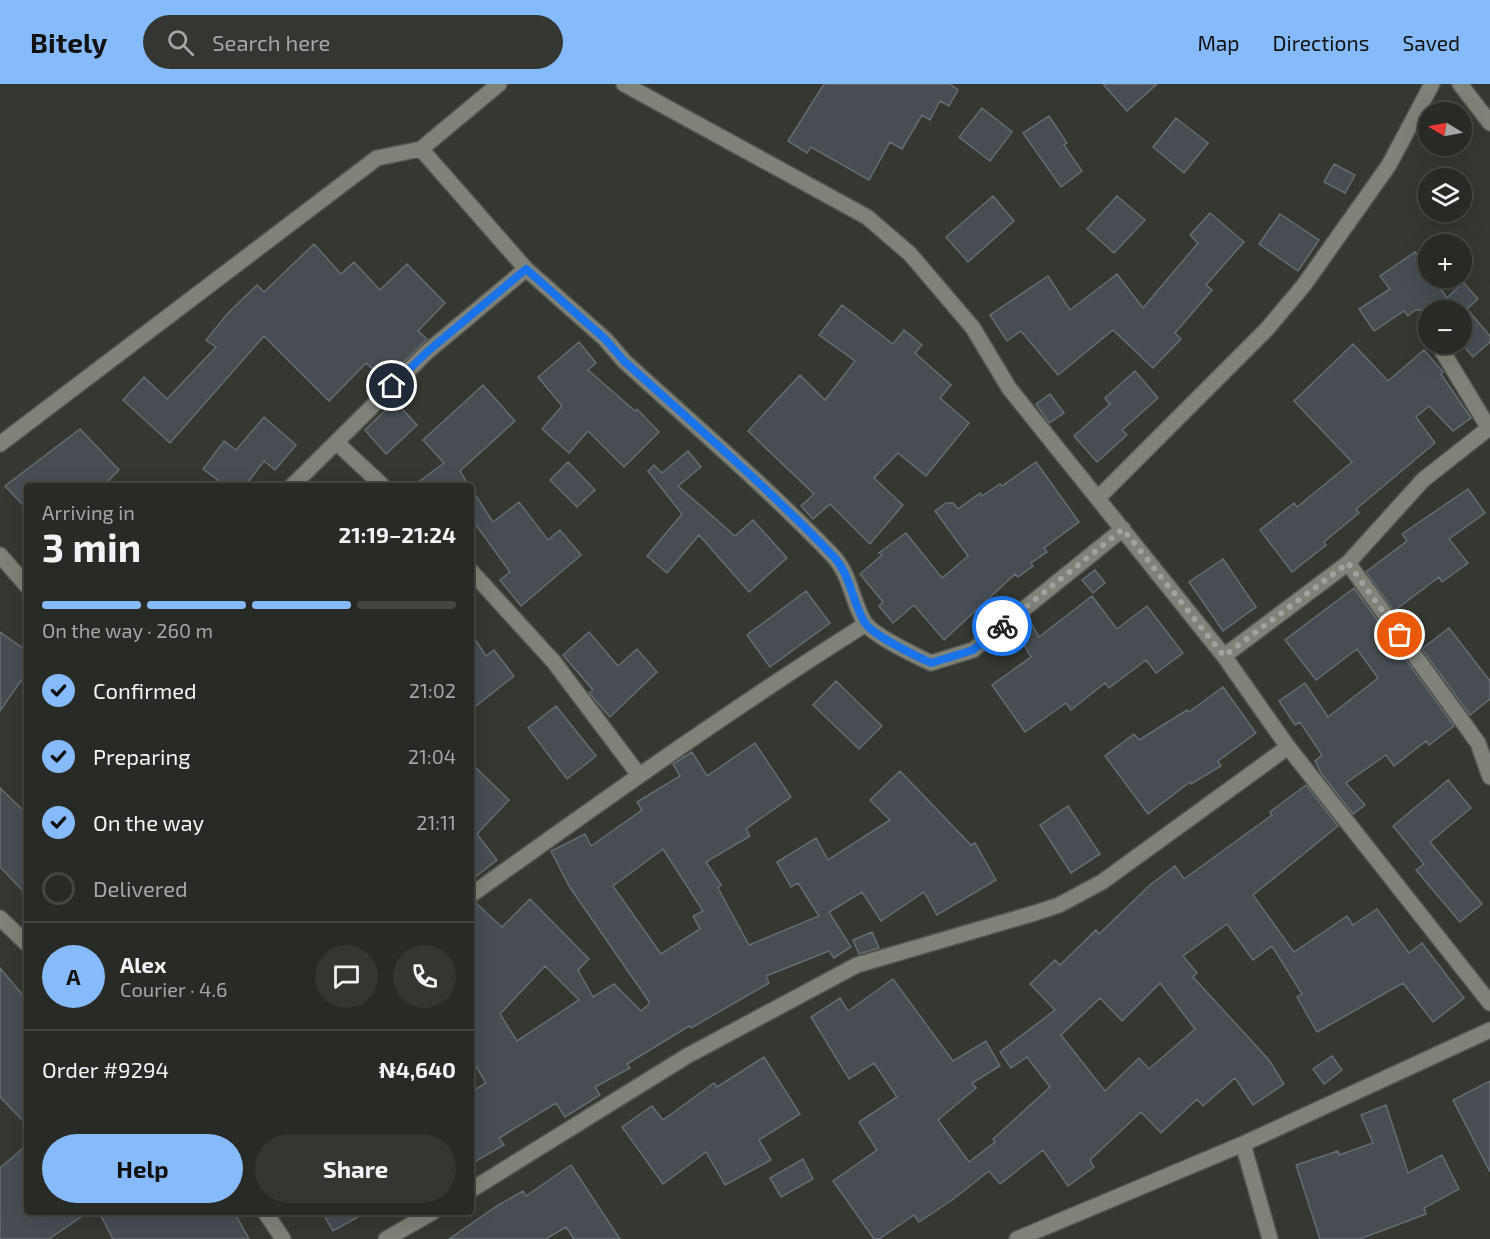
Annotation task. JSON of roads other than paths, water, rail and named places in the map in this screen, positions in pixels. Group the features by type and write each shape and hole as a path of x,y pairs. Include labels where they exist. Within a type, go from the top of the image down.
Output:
{"street":[{"path":"0,444 377,158 421,149 499,84"},
{"path":"624,84 867,217 910,254 973,328 1009,388 1224,656 1288,747 1490,1003"},
{"path":"1098,498 1267,328 1304,285 1389,165 1432,84"},
{"path":"1460,84 1490,123"},
{"path":"421,149 526,269 605,339 624,361 792,514 837,560 854,590 866,624 902,648 931,663 973,650 1123,529"},
{"path":"295,483 427,352 526,269"},
{"path":"1224,656 1348,563 1423,480 1489,429 1444,354"},
{"path":"338,443 380,483"},
{"path":"0,555 24,583"},
{"path":"1348,563 1478,743 1490,777"},
{"path":"474,574 554,662 639,775"},
{"path":"474,893 790,671 866,624"},
{"path":"474,1188 687,1056 857,965 1059,905 1094,886 1288,747"},
{"path":"0,918 24,941"},
{"path":"1017,1239 1243,1144 1490,1030"},
{"path":"1243,1144 1270,1239"},
{"path":"267,1215 283,1239"},
{"path":"386,1239 428,1215"}]}
